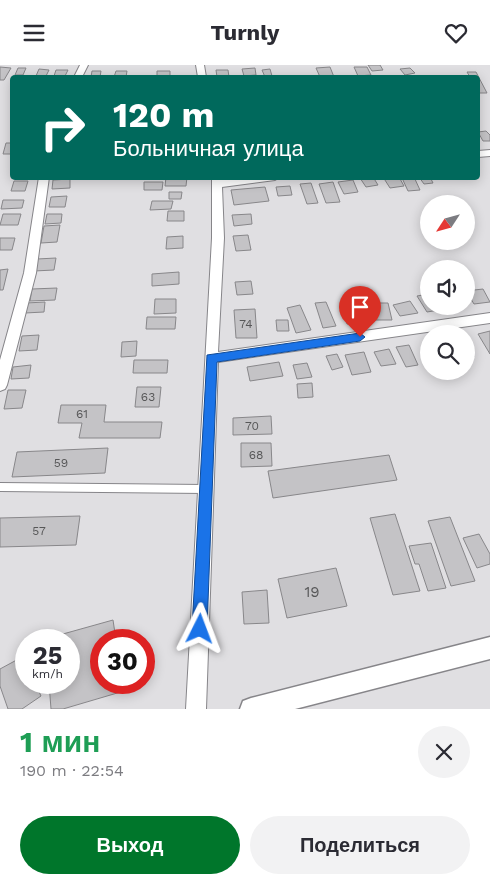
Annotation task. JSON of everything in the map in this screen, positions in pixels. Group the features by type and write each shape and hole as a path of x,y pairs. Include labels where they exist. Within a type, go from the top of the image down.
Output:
{"street":[{"path":"0,385 30,273 44,180"},
{"path":"196,709 218,238 217,181 231,180"},
{"path":"211,358 490,318"},
{"path":"251,709 490,647"}],"lane":[{"path":"0,487 206,489"}],"building":[{"path":"368,65 380,65 383,70 372,71"},
{"path":"0,67 11,68 4,80 0,80"},
{"path":"330,67 333,75 319,75 316,68"},
{"path":"354,67 367,67 371,75 358,75"},
{"path":"18,68 26,68 23,75 15,75"},
{"path":"255,68 256,75 244,75 242,69"},
{"path":"410,68 415,73 405,75 400,69"},
{"path":"39,69 49,70 46,75 36,75"},
{"path":"270,69 272,75 264,75 262,70"},
{"path":"56,70 68,70 66,75 54,75"},
{"path":"216,70 228,70 229,75 217,75"},
{"path":"92,71 101,71 100,75 91,75"},
{"path":"116,71 127,71 126,75 115,75"},
{"path":"157,71 170,71 170,75 157,75"},
{"path":"467,72 476,72 478,75 469,75"},
{"path":"480,80 487,93 480,93"},
{"path":"486,131 490,135 490,141 483,141 480,132"},
{"path":"6,143 10,143 10,154 3,154"},
{"path":"53,180 70,180 70,188 52,189"},
{"path":"166,180 187,180 186,186 165,186"},
{"path":"353,180 358,192 344,194 338,182"},
{"path":"361,180 375,180 378,185 366,187"},
{"path":"385,180 401,180 404,186 390,188"},
{"path":"403,180 415,180 420,190 408,191"},
{"path":"421,180 432,180 433,183 424,184"},
{"path":"14,181 28,181 25,191 11,191"},
{"path":"144,182 163,182 162,190 144,190"},
{"path":"333,182 340,202 326,203 319,184"},
{"path":"311,183 318,203 307,204 300,184"},
{"path":"290,186 292,195 278,196 276,187"},
{"path":"265,187 269,201 234,205 231,190"},
{"path":"169,192 182,192 181,199 169,199"},
{"path":"67,196 65,207 49,207 51,197"},
{"path":"3,200 24,200 22,208 1,209"},
{"path":"152,201 173,201 171,209 150,210"},
{"path":"168,211 184,211 184,221 167,221"},
{"path":"3,214 21,214 18,225 0,225"},
{"path":"47,214 62,214 61,223 45,224"},
{"path":"251,214 252,224 234,226 232,215"},
{"path":"60,225 57,242 41,243 44,226"},
{"path":"248,235 251,250 236,251 233,236"},
{"path":"183,236 183,248 166,249 167,237"},
{"path":"0,238 15,238 12,250 0,250"},
{"path":"56,258 54,270 34,271 37,259"},
{"path":"8,269 3,290 0,290 0,270"},
{"path":"179,272 179,284 152,286 152,274"},
{"path":"251,281 253,294 237,295 235,282"},
{"path":"57,288 55,300 30,301 32,289"},
{"path":"483,289 490,302 475,304 475,290"},
{"path":"155,299 176,299 176,313 154,314"},
{"path":"410,301 418,313 400,316 393,305"},
{"path":"45,302 44,312 25,313 26,303"},
{"path":"326,302 336,326 323,328 315,303"},
{"path":"343,303 358,303 362,324 347,324"},
{"path":"367,303 388,303 392,320 370,320"},
{"path":"300,305 311,330 296,333 287,308"},
{"path":"255,309 257,338 236,338 234,310"},
{"path":"147,317 176,317 175,329 146,329"},
{"path":"276,320 288,320 289,331 277,331"},
{"path":"490,331 490,354 478,334"},
{"path":"39,335 37,350 19,351 22,336"},
{"path":"137,341 136,356 121,357 122,342"},
{"path":"409,345 418,365 406,367 396,347"},
{"path":"389,349 396,364 381,366 374,352"},
{"path":"364,352 371,372 352,375 345,355"},
{"path":"337,354 343,367 332,370 326,356"},
{"path":"134,360 168,360 167,373 133,373"},
{"path":"279,362 283,376 250,381 247,367"},
{"path":"307,363 312,377 297,379 293,365"},
{"path":"31,365 29,378 11,379 13,367"},
{"path":"312,383 313,397 298,398 297,384"},
{"path":"137,387 161,387 159,407 135,407"},
{"path":"8,390 26,390 22,408 4,409"},
{"path":"61,405 106,405 104,422 162,422 160,438 79,438 82,423 58,423"},
{"path":"271,416 272,434 233,435 233,418"},
{"path":"241,443 271,443 272,466 241,467"},
{"path":"108,448 105,473 12,477 17,452"},
{"path":"389,455 397,480 273,498 268,471"},
{"path":"395,514 420,591 393,595 370,518"},
{"path":"80,516 76,545 0,547 0,518"},
{"path":"450,517 475,581 451,586 428,521"},
{"path":"479,534 490,554 490,564 477,568 463,538"},
{"path":"431,543 446,588 428,591 419,564 415,564 409,546"},
{"path":"336,568 347,606 287,618 278,579"},
{"path":"267,590 269,623 244,624 242,592"},
{"path":"113,620 114,629 90,629 90,694 114,694 63,709 51,709 50,694 80,694 80,629"},
{"path":"15,661 15,694 40,694 41,696 22,709 8,709 0,686 0,669"}],"route":[{"path":"200,629 211,358 360,337"}]}
